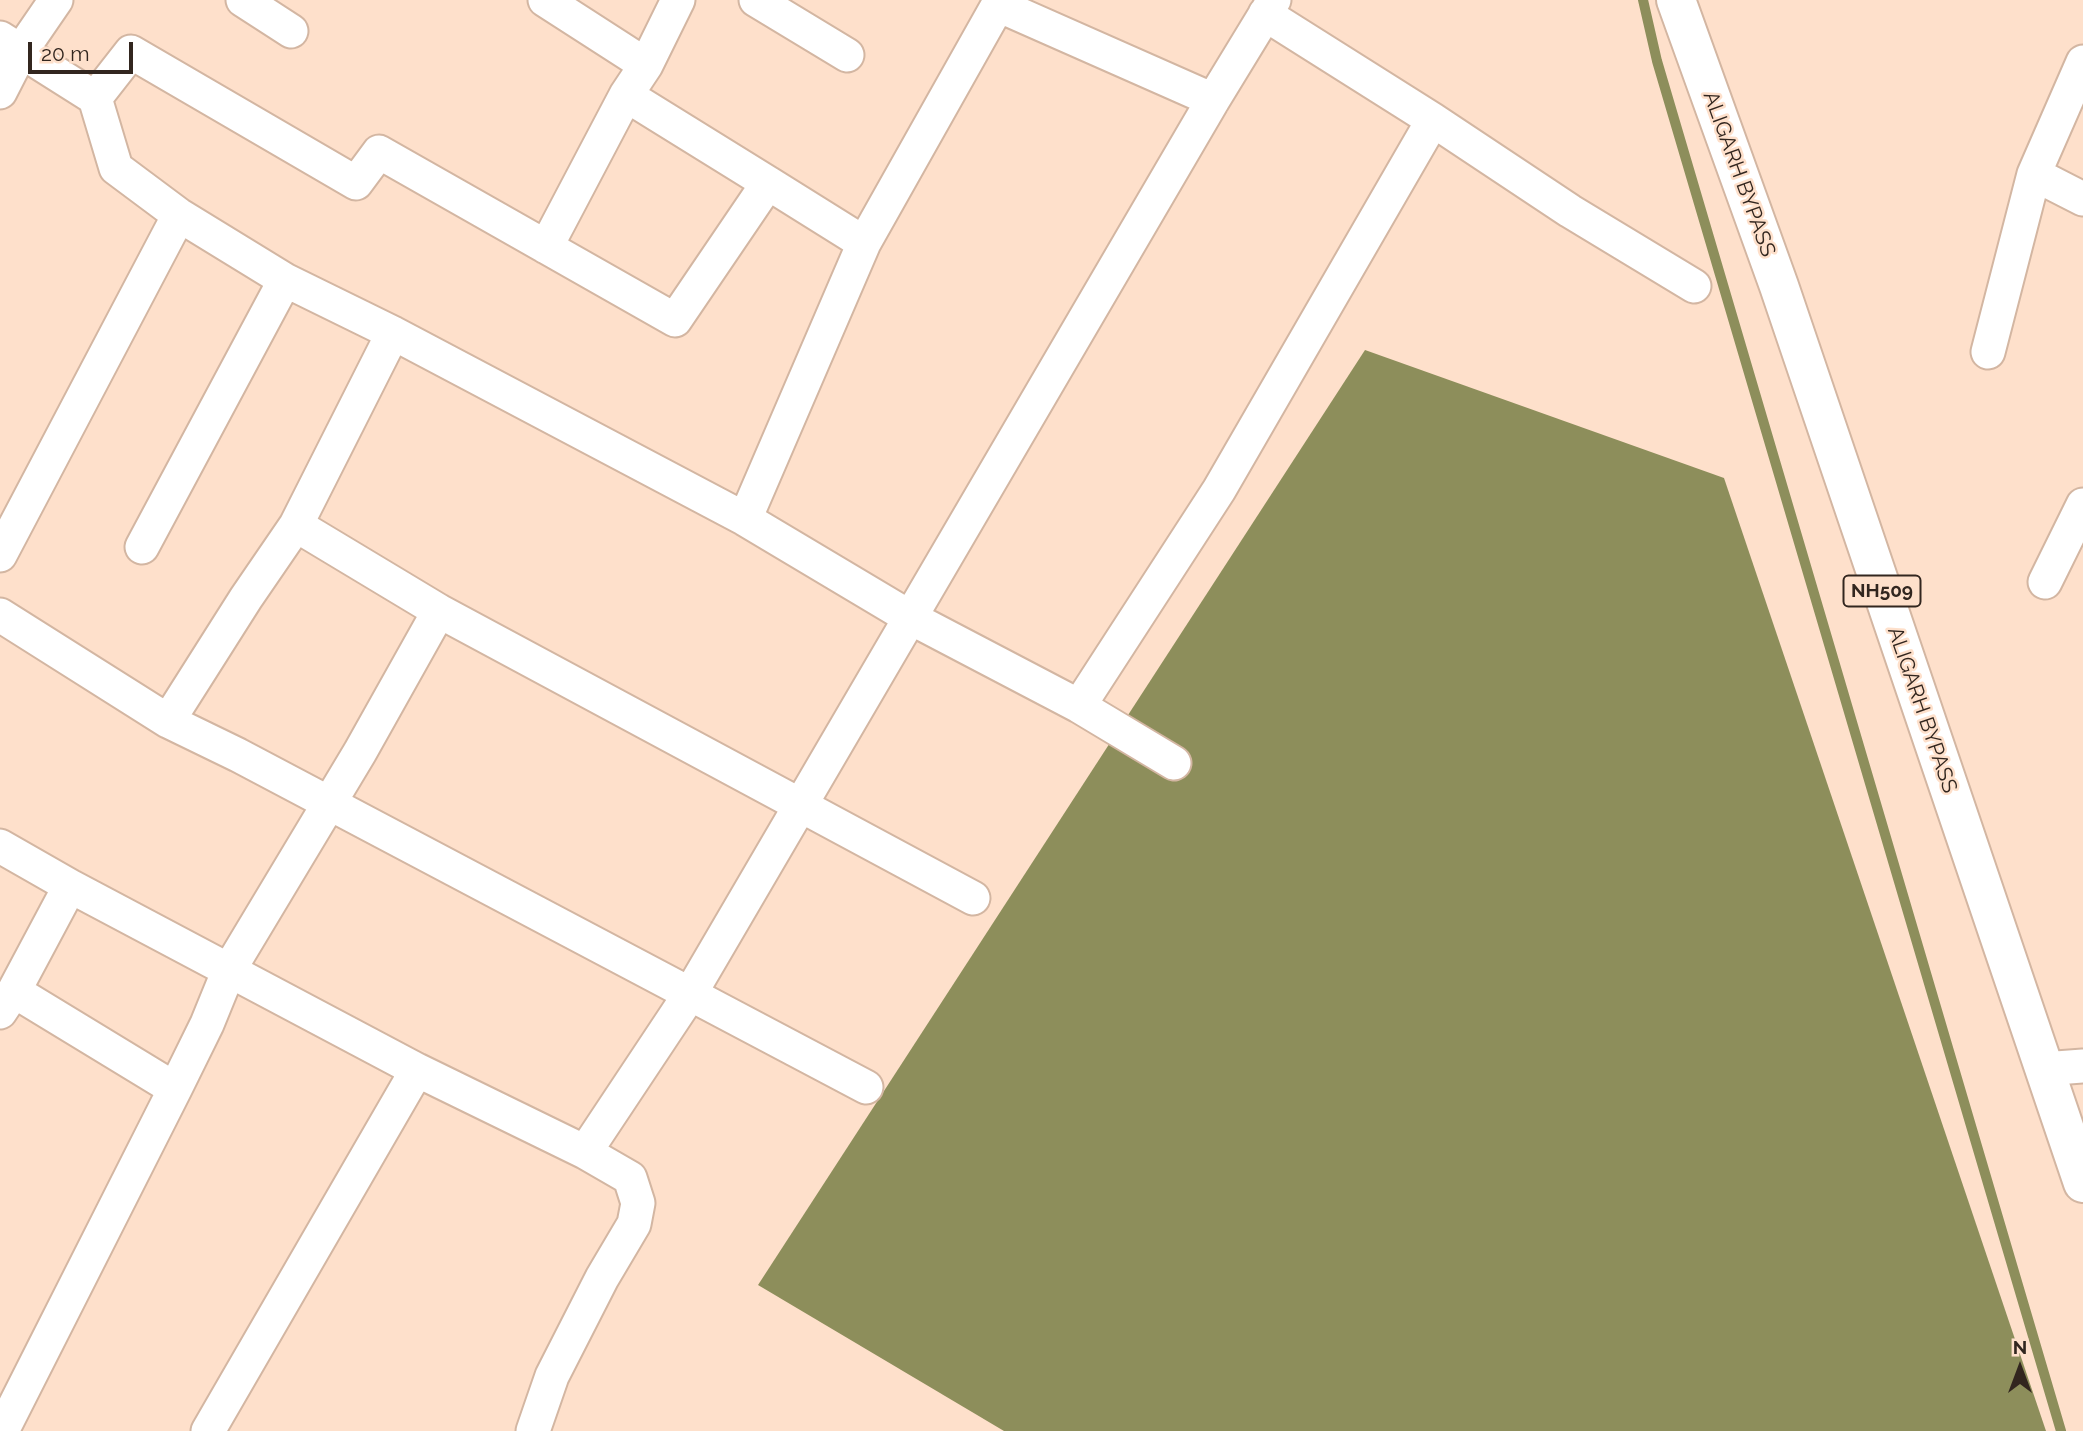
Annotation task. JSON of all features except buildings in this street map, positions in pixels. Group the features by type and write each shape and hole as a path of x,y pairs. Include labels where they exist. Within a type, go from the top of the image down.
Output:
{"highway":[{"name":"ALIGARH BYPASS","path":"1676,0 1779,286 2083,1183"}],"street":[{"path":"0,92 10,44 56,0"},
{"path":"243,0 291,31"},
{"path":"545,0 646,65"},
{"path":"546,247 626,94 646,65 678,0"},
{"path":"756,0 847,55"},
{"path":"744,519 864,243 988,2 1213,100"},
{"path":"584,1152 690,994 1269,7 1570,211 1694,286"},
{"path":"10,44 95,98 117,169 178,215 285,280 393,333 744,519 911,618 1079,706 1174,763"},
{"path":"95,98 131,52 356,183 379,152 675,320 768,183"},
{"path":"1987,352 2034,174 2083,62"},
{"path":"626,94 864,243"},
{"path":"1079,706 1219,490 1433,120"},
{"path":"2034,174 2083,199"},
{"path":"0,555 7,521 178,215"},
{"path":"142,547 285,280"},
{"path":"168,721 296,525 393,333"},
{"path":"2045,582 2083,505"},
{"path":"296,525 439,611 973,898"},
{"path":"2,1431 175,1089 207,1024 229,970 360,752 439,611"},
{"path":"0,615 168,721 328,802 866,1087"},
{"path":"0,846 70,886 417,1070 584,1152 630,1178 638,1203 634,1224 602,1278 552,1376 533,1431"},
{"path":"70,886 7,1001 175,1089"},
{"path":"2043,1069 2083,1066"},
{"path":"208,1431 417,1070"}],"shaded area":[{"path":"1365,350 1724,478 2046,1431 1004,1431 758,1285"}],"waterway":[{"path":"1643,0 1657,61 2061,1431"}]}
